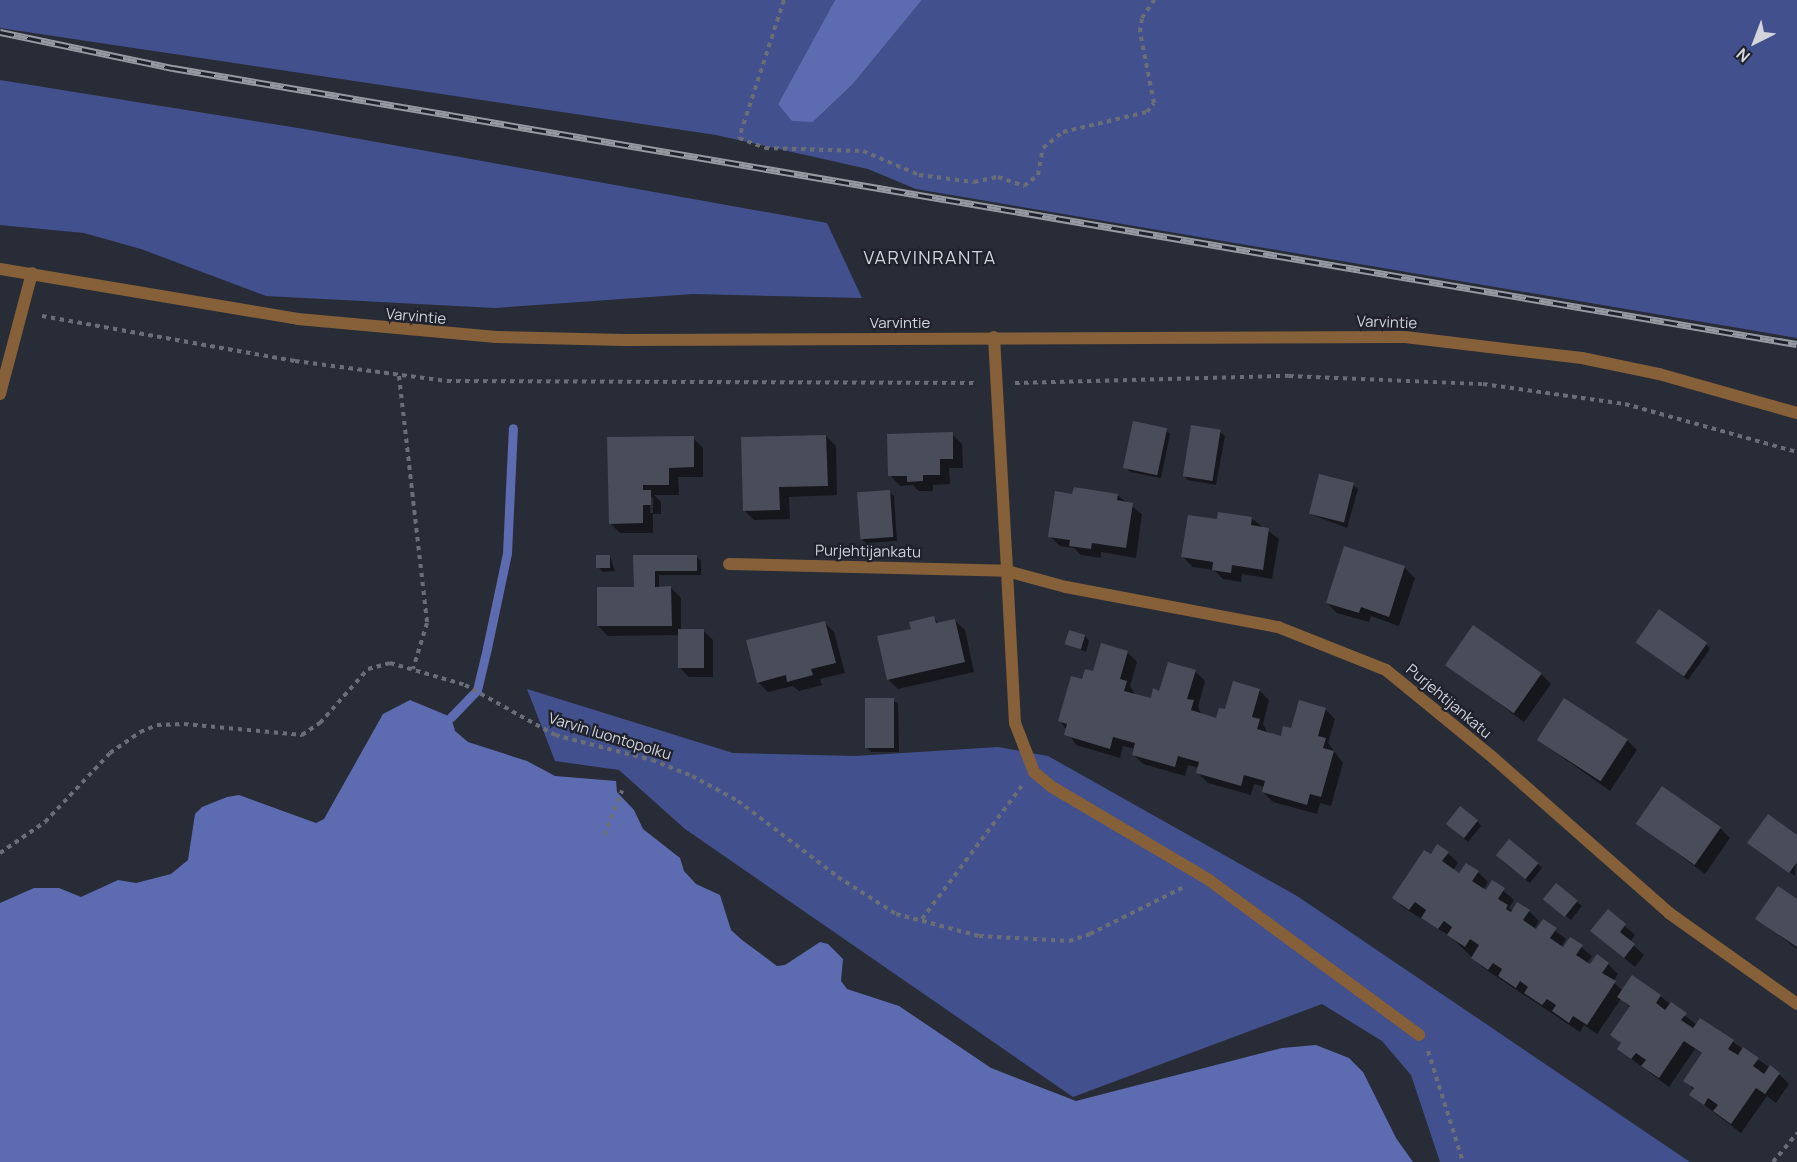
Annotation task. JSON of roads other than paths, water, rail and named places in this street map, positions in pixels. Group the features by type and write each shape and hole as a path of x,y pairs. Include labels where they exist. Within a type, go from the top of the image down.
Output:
{"street":[{"name":"Varvintie","path":"0,269 298,319 496,337 624,340 1332,335 1458,341 1572,356 1659,374 1797,412"},
{"path":"0,394 32,273"},
{"path":"994,337 1016,723 1034,772 1052,787 1209,880 1419,1035"},
{"name":"Purjehtijankatu","path":"729,564 1007,571 1066,587 1278,627 1386,670 1490,755 1669,913 1797,1004"}],"waterway":[{"path":"451,717 477,690 487,648 507,553 513,428"}],"railway":[{"path":"0,32 173,68 1797,344"}],"district":[{"name":"VARVINRANTA","path":"930,257"}]}
